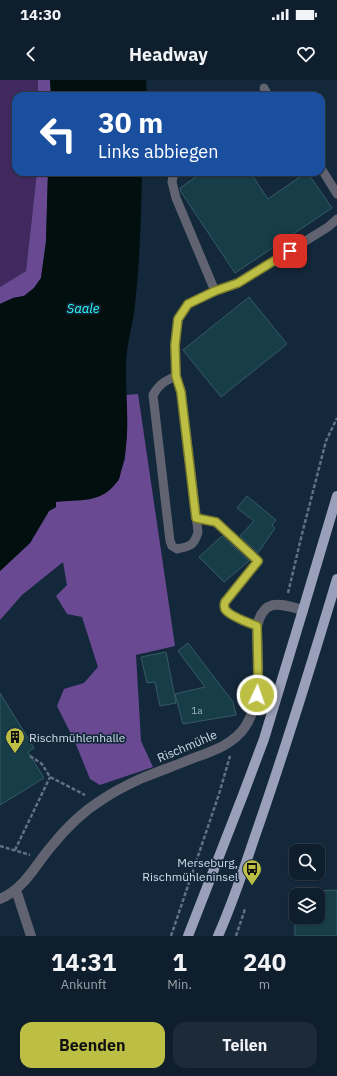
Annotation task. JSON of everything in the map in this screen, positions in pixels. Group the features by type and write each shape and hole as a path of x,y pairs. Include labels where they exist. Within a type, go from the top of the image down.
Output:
{"main road":[{"path":"188,936 264,740 337,496"},
{"path":"218,936 229,910 267,801 298,708 337,579"}],"street":[{"name":"Rischmühle","path":"0,899 9,896 16,890 50,847 88,808 121,788 214,750 236,736 250,719 257,695 257,626 262,612 275,604 304,610"},
{"path":"16,890 31,936"}],"lane":[{"path":"325,174 337,194"},
{"path":"173,176 172,182 176,198 215,291"},
{"path":"176,376 162,383 153,395 170,541 172,546 177,549 189,547 195,542 198,532 181,392 176,376 175,345 178,319 188,304 215,291 238,283 328,227 337,219"},
{"path":"196,518 216,522 258,561 225,602 224,606 225,609 231,614 257,626"}],"path":[{"path":"285,605 326,441 337,418"},
{"path":"171,936 219,794 236,736"},
{"path":"30,756 42,764 50,778 98,802"},
{"path":"15,850 50,778"},
{"path":"0,846 41,859"}],"shaded area":[{"path":"0,80 38,80 38,92 12,92 12,176 37,176 26,271 0,287"},
{"path":"38,80 50,80 51,92 38,92"},
{"path":"37,176 48,176 46,242 41,278 34,288 24,296 13,298 0,304 0,287 26,271"},
{"path":"138,394 175,646 136,655 141,741 153,767 100,785 90,779 75,742 57,706 64,689 84,683 98,667 82,617 67,614 56,596 67,585 63,562 22,595 0,620 0,571 30,543 49,511 56,507 56,501 63,501 118,481 125,459 127,425 126,395"}],"water":[{"path":"50,80 146,80 147,92 51,92"},
{"name":"Saale","path":"48,176 142,176 137,288 126,362 126,444 118,481 111,489 97,497 56,502 56,507 49,511 30,543 0,571 0,304 13,298 24,296 34,288 41,278 46,242"}],"building":[{"path":"197,176 253,176 268,199 301,176 310,176 332,208 235,273 181,192 180,188"},
{"path":"249,297 287,344 221,397 183,350"},
{"path":"247,496 276,520 272,525 275,528 258,553 240,536 254,521 237,508"},
{"path":"222,536 249,561 224,582 199,557"},
{"path":"188,643 233,702 236,715 183,724 175,694 205,687 178,651"},
{"path":"166,652 176,703 160,706 155,682 147,683 141,657"},
{"name":"Rischmühlenhalle","path":"0,693 34,748 28,752 44,778 0,805"},
{"path":"337,890 337,936 295,936 295,924 325,924 325,891"}],"place":[{"name":"Rischmühlenhalle","path":"15,754"},
{"name":"Merseburg, Rischmühleninsel","path":"252,886"}],"route":[{"path":"257,695 257,626 231,614 225,609 224,606 225,602 258,561 216,522 196,518 181,392 176,376 175,345 178,319 188,304 215,291 238,283 290,251"}]}
